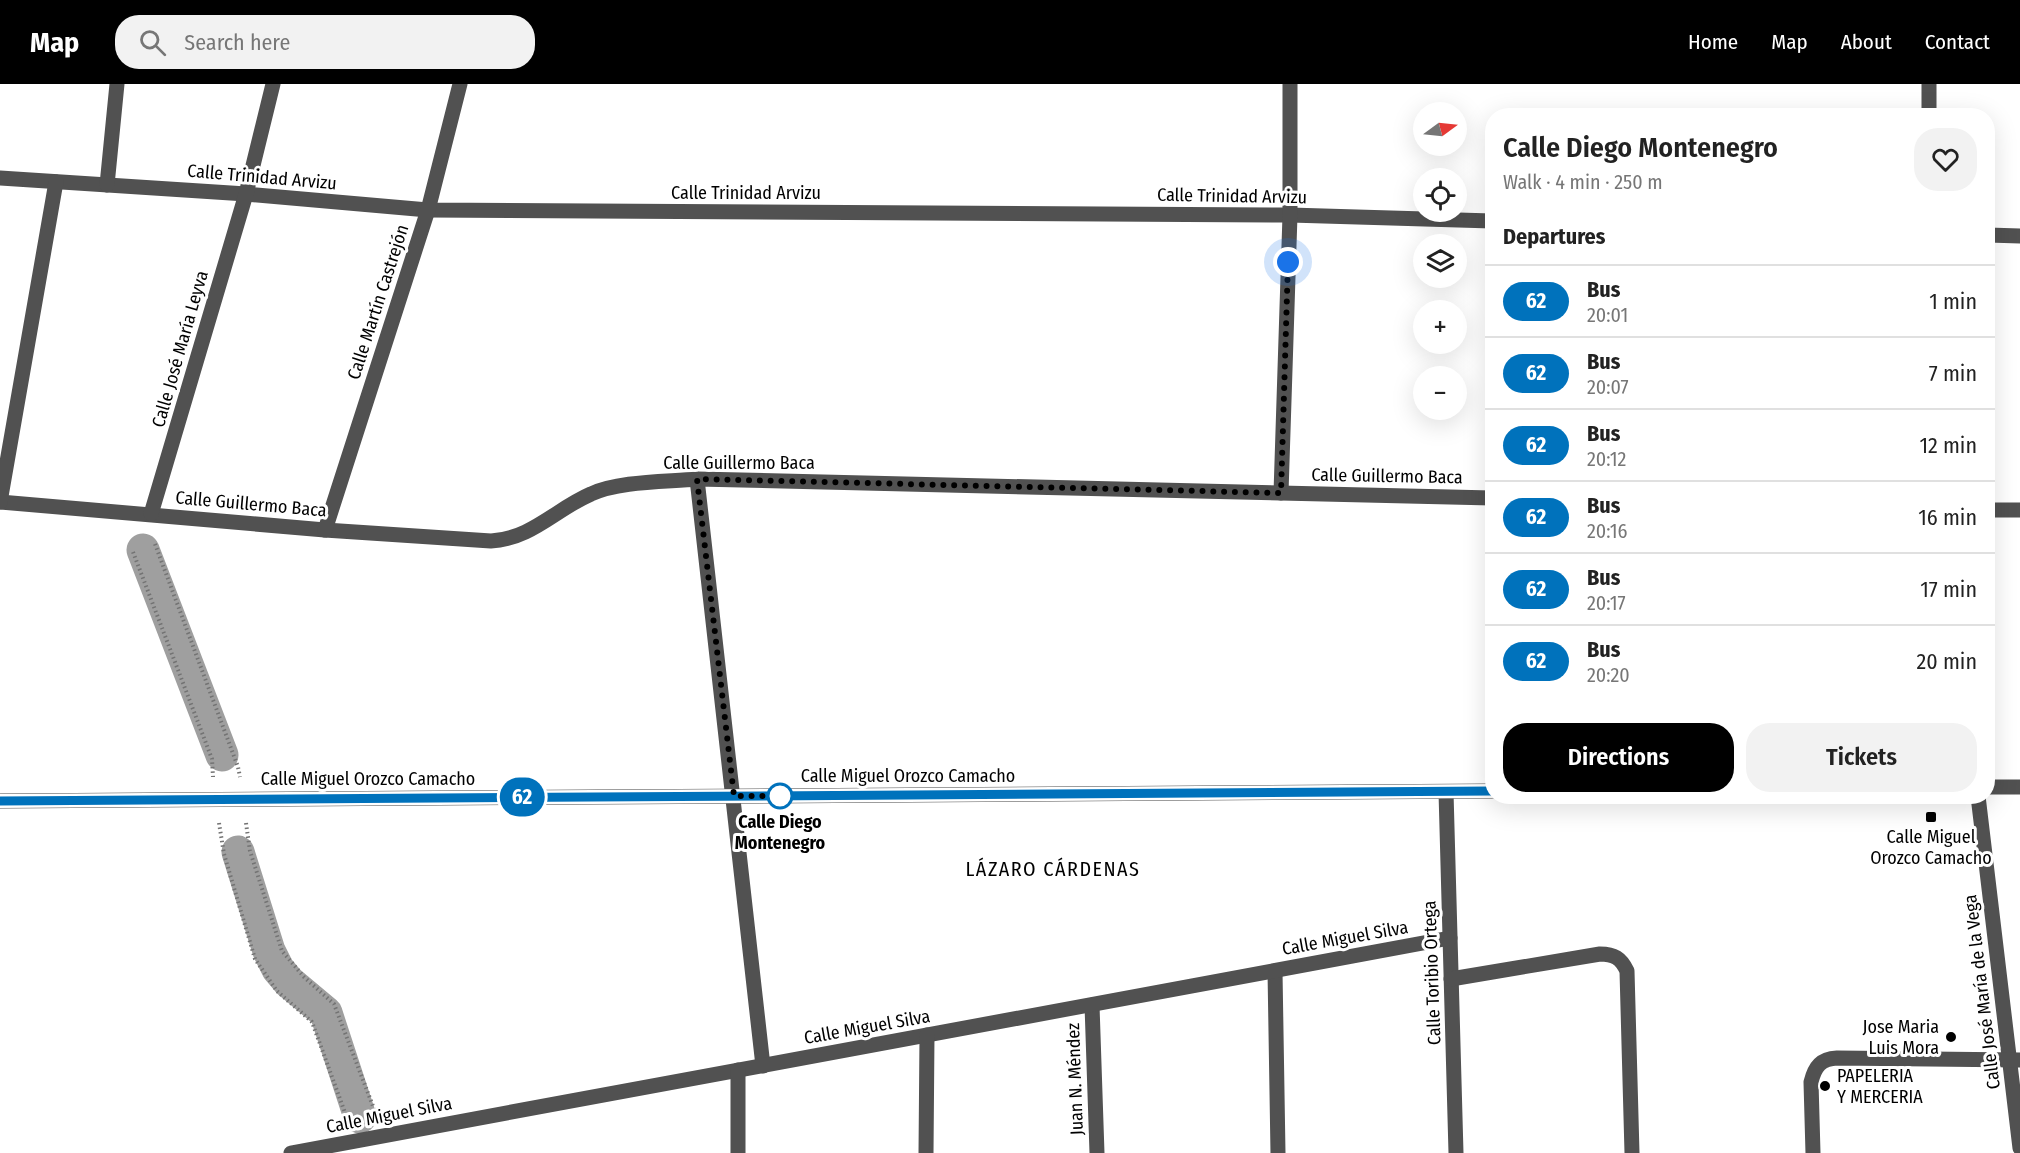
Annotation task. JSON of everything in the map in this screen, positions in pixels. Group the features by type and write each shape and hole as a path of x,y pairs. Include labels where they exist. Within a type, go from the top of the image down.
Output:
{"street":[{"path":"107,185 117,84"},
{"name":"Calle José María Leyva","path":"151,514 246,194 273,84"},
{"name":"Calle Martín Castrejón","path":"325,530 428,210 460,84"},
{"path":"1281,493 1290,215 1290,84"},
{"path":"1929,84 1929,108"},
{"name":"Calle Trinidad Arvizu","path":"0,178 246,194 428,210 1290,215 1485,221"},
{"path":"0,502 56,182"},
{"path":"1995,235 2020,236"},
{"path":"697,479 764,1066"},
{"name":"Calle Guillermo Baca","path":"0,502 325,530 491,541 519,536 589,494 606,488 697,479 1485,498"},
{"path":"1995,510 2020,510"},
{"path":"1995,787 2020,787"},
{"name":"Calle Miguel Orozco Camacho","path":"0,801 1485,791"},
{"name":"Calle Toribio Ortega","path":"1446,792 1456,1153"},
{"name":"Calle José María de la Vega","path":"1979,804 2015,1060 2020,1148"},
{"name":"Calle Miguel Silva","path":"291,1153 1450,939"},
{"path":"1451,979 1600,954 1618,957 1627,971 1632,1153"},
{"path":"1275,971 1278,1153"},
{"name":"Juan N. Méndez","path":"1092,1005 1097,1153"},
{"path":"926,1153 927,1035"},
{"path":"1813,1153 1811,1082 1818,1064 1823,1061 1837,1058 2015,1060"},
{"path":"738,1070 738,1153"}],"path":[{"path":"155,544 238,767 250,852 282,951 304,977 334,1004 384,1136"},
{"path":"133,552 212,759 224,854 255,959 278,992 312,1022 356,1141"}],"waterway":[{"path":"143,550 222,755"},
{"path":"238,852 269,951 278,969 289,982 326,1013 360,1117"}],"bus line":[{"name":"62","path":"0,801 1485,791"}],"place":[{"name":"Calle Diego Montenegro","path":"780,796"},
{"name":"Calle Miguel Orozco Camacho","path":"1931,817"},
{"name":"Jose Maria Luis Mora","path":"1951,1037"},
{"name":"PAPELERIA Y MERCERIA","path":"1825,1086"}],"district":[{"name":"LÁZARO CÁRDENAS","path":"1053,869"}],"route":[{"path":"780,796 782,796 734,796 697,479 1281,493 1288,262"}]}
